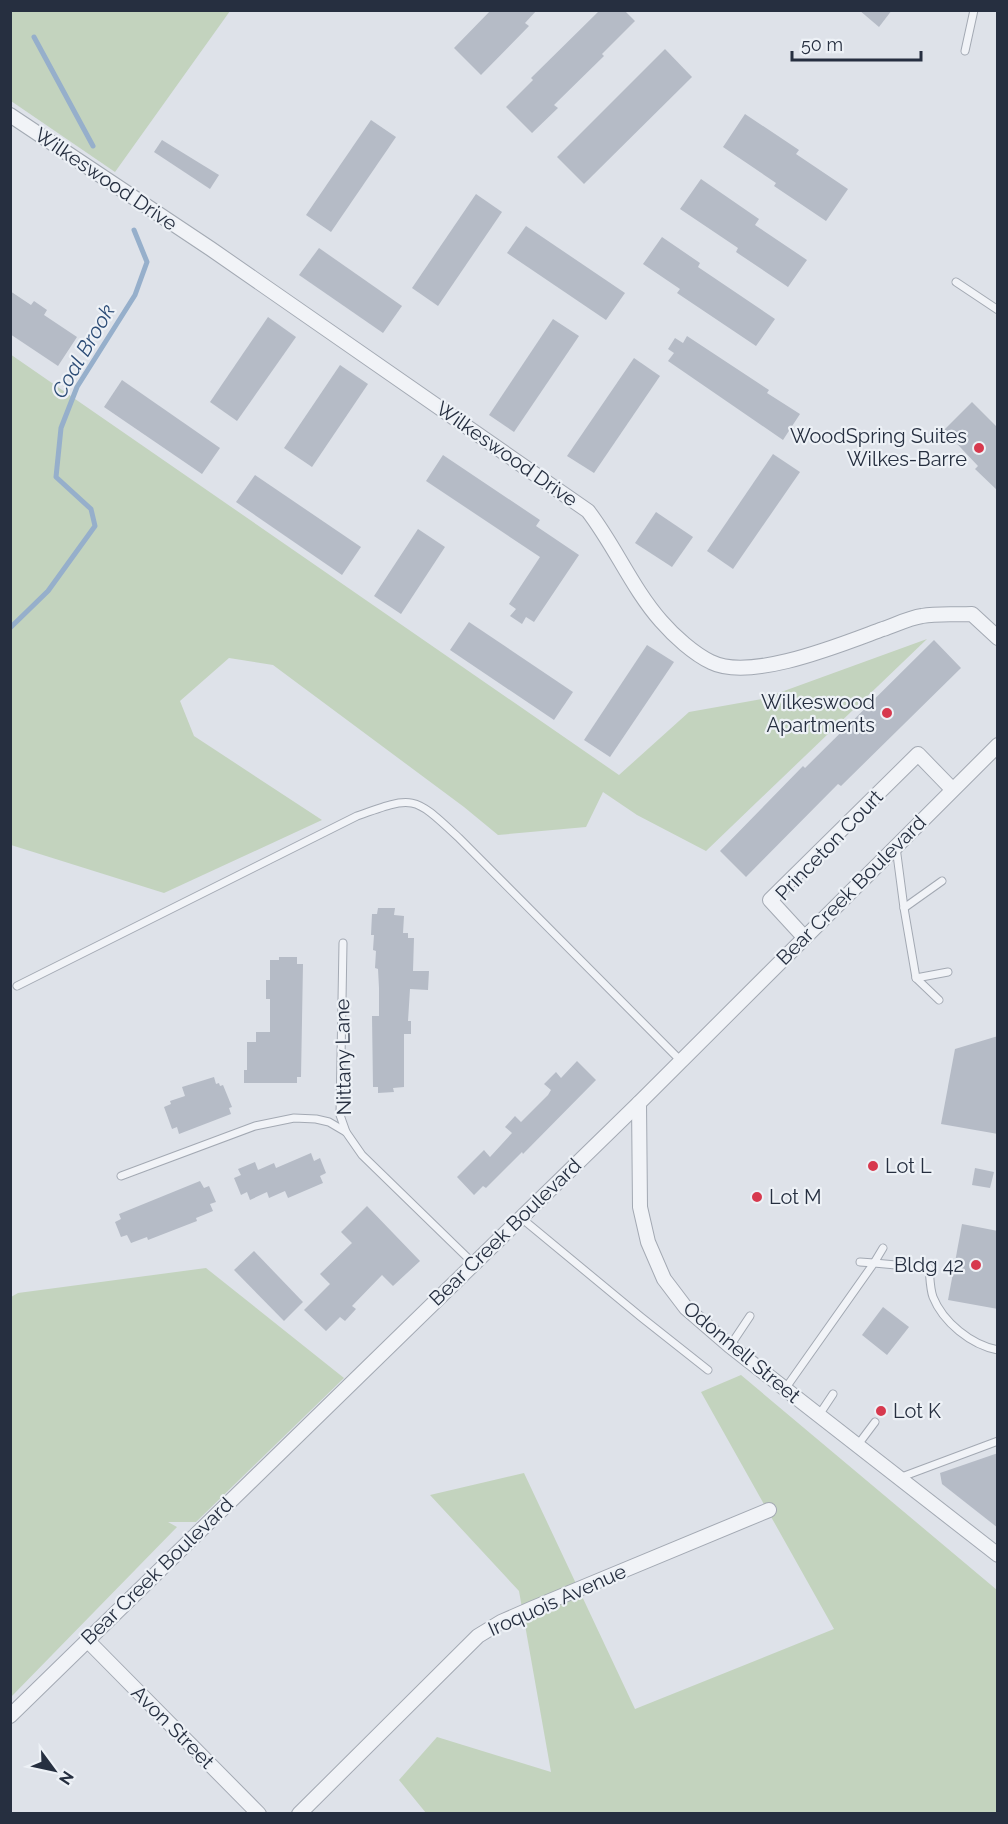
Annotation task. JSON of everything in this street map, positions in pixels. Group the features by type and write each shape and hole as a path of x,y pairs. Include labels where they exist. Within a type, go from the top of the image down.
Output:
{"street":[{"name":"Wilkeswood Drive","path":"10,115 211,249 588,511 603,531 623,568 662,622 711,662 732,667 758,667 786,661 922,616 972,614 998,638"},
{"name":"Bear Creek Boulevard","path":"10,1716 681,1061 896,844 998,745"},
{"name":"Princeton Court","path":"804,937 770,900 918,754 952,789"},
{"name":"Odonnell Street","path":"639,1102 640,1207 648,1242 664,1279 686,1308 730,1346 998,1555"},
{"name":"Iroquois Avenue","path":"299,1814 478,1636 501,1622 533,1608 769,1510"},
{"name":"Avon Street","path":"87,1640 260,1814"}],"lane":[{"path":"965,51 974,10"},
{"path":"956,282 998,310"},
{"path":"17,986 357,816 394,802 414,802 430,811 459,838 681,1061"},
{"path":"896,844 916,978 939,1000"},
{"path":"904,908 942,881"},
{"name":"Nittany Lane","path":"343,943 340,1115 346,1132 362,1155 473,1263"},
{"path":"916,978 948,972"},
{"path":"121,1176 255,1126 294,1118 329,1122 346,1132"},
{"path":"520,1217 708,1370"},
{"path":"785,1389 883,1248"},
{"path":"860,1263 929,1268 932,1296 943,1314 957,1329 991,1349 998,1350"},
{"path":"730,1346 750,1316"},
{"path":"819,1415 833,1394"},
{"path":"857,1446 875,1422"},
{"path":"899,1478 998,1440"}],"green space":[{"path":"11,10 230,11 115,172 11,101"},
{"path":"10,354 619,775 689,712 762,699 927,639 706,851 637,815 603,792 586,827 498,835 464,807 273,665 229,658 180,701 194,736 322,820 164,893 11,845"},
{"path":"206,1268 344,1378 196,1522 168,1522 177,1527 11,1697 11,1297 18,1293"},
{"path":"741,1375 997,1590 997,1813 426,1813 399,1780 437,1737 551,1772 519,1591 430,1495 524,1473 635,1709 834,1629 701,1392"}],"building":[{"path":"491,10 537,10 525,23 529,26 481,75 454,48"},
{"path":"600,10 624,10 635,21 602,54 604,56 554,105 558,108 532,133 506,107 533,80 531,78"},
{"path":"859,10 892,10 879,27"},
{"path":"665,49 692,77 584,184 557,157"},
{"path":"745,114 799,150 796,154 848,189 826,221 774,186 776,183 723,147"},
{"path":"371,120 396,137 331,232 306,215"},
{"path":"162,140 219,175 210,189 154,152"},
{"path":"701,179 759,219 755,225 807,260 788,287 736,252 738,248 680,209"},
{"path":"476,194 502,212 438,306 412,288"},
{"path":"526,226 625,293 606,320 507,253"},
{"path":"662,237 700,263 698,267 775,319 756,346 677,293 680,289 643,264"},
{"path":"319,248 402,306 383,333 299,275"},
{"path":"10,291 31,305 34,301 47,310 44,315 77,337 58,366 10,334"},
{"path":"268,317 296,337 237,421 210,402"},
{"path":"553,319 579,336 514,432 489,415"},
{"path":"687,336 769,390 767,393 800,414 783,440 668,361 674,353 668,349 675,338 683,343"},
{"path":"634,358 660,376 594,473 567,456"},
{"path":"340,365 368,384 312,467 284,448"},
{"path":"122,380 220,448 202,474 104,407"},
{"name":"WoodSpring Suites Wilkes-Barre","path":"972,402 998,428 998,491 975,469 978,466 944,430"},
{"path":"773,454 800,472 733,569 707,551"},
{"path":"443,455 540,520 536,526 579,555 534,622 526,617 522,624 510,616 516,609 509,604 540,557 426,481"},
{"path":"255,475 361,547 342,575 236,502"},
{"path":"656,512 693,537 672,567 635,543"},
{"path":"418,529 445,547 401,614 374,596"},
{"path":"469,622 573,692 554,720 450,650"},
{"path":"934,640 961,668 841,786 838,784 746,877 720,851 803,766 805,768"},
{"path":"647,645 674,662 610,757 584,740"},
{"path":"378,908 395,908 394,915 404,916 403,933 408,933 408,938 414,938 413,971 429,971 428,990 410,989 408,1021 411,1021 411,1034 404,1034 404,1087 393,1088 394,1092 378,1093 378,1087 373,1087 372,1016 379,1016 379,988 378,969 375,968 376,951 373,950 374,935 371,935 372,914 377,914"},
{"path":"279,957 297,957 297,964 303,964 301,1077 297,1077 297,1083 244,1083 244,1070 247,1070 247,1042 256,1042 256,1032 270,1032 270,999 266,999 266,980 270,980 270,960 279,960"},
{"path":"998,1036 998,1134 941,1124 955,1049"},
{"path":"577,1061 596,1080 523,1154 522,1152 486,1188 483,1186 474,1195 457,1177 484,1150 490,1157 512,1133 505,1127 515,1116 521,1122 548,1095 551,1090 544,1084 556,1072 561,1078"},
{"path":"214,1077 216,1084 223,1085 232,1107 229,1108 231,1114 179,1134 177,1127 172,1129 164,1107 171,1104 170,1101 185,1096 182,1087"},
{"path":"311,1153 314,1161 320,1158 326,1173 320,1176 323,1183 288,1198 285,1191 269,1198 267,1192 250,1200 247,1192 241,1195 234,1178 241,1175 238,1169 255,1162 258,1170 274,1163 276,1168"},
{"path":"975,1168 994,1172 990,1188 972,1185"},
{"path":"200,1181 204,1188 209,1186 216,1202 210,1204 213,1211 196,1218 197,1221 148,1240 147,1237 131,1243 127,1235 121,1237 115,1222 121,1219 119,1214"},
{"path":"367,1206 420,1261 393,1286 382,1275 352,1306 356,1309 345,1321 340,1317 326,1331 304,1310 330,1284 320,1274 352,1243 341,1232"},
{"name":"Bldg 42","path":"962,1224 998,1231 998,1309 948,1300"},
{"path":"254,1251 303,1302 284,1321 234,1270"},
{"path":"883,1307 909,1327 887,1355 862,1335"},
{"path":"998,1453 998,1528 942,1484 940,1473"}],"waterway":[{"name":"Coal Brook","path":"34,37 93,146"},
{"name":"Coal Brook","path":"10,628 48,591 95,526 91,509 56,477 61,428 77,387 135,295 147,262 134,230"}],"place":[{"name":"WoodSpring Suites Wilkes-Barre","path":"979,448"},
{"name":"Wilkeswood Apartments","path":"887,713"},
{"name":"Lot L","path":"873,1166"},
{"name":"Lot M","path":"757,1197"},
{"name":"Bldg 42","path":"976,1265"},
{"name":"Lot K","path":"881,1411"}]}
